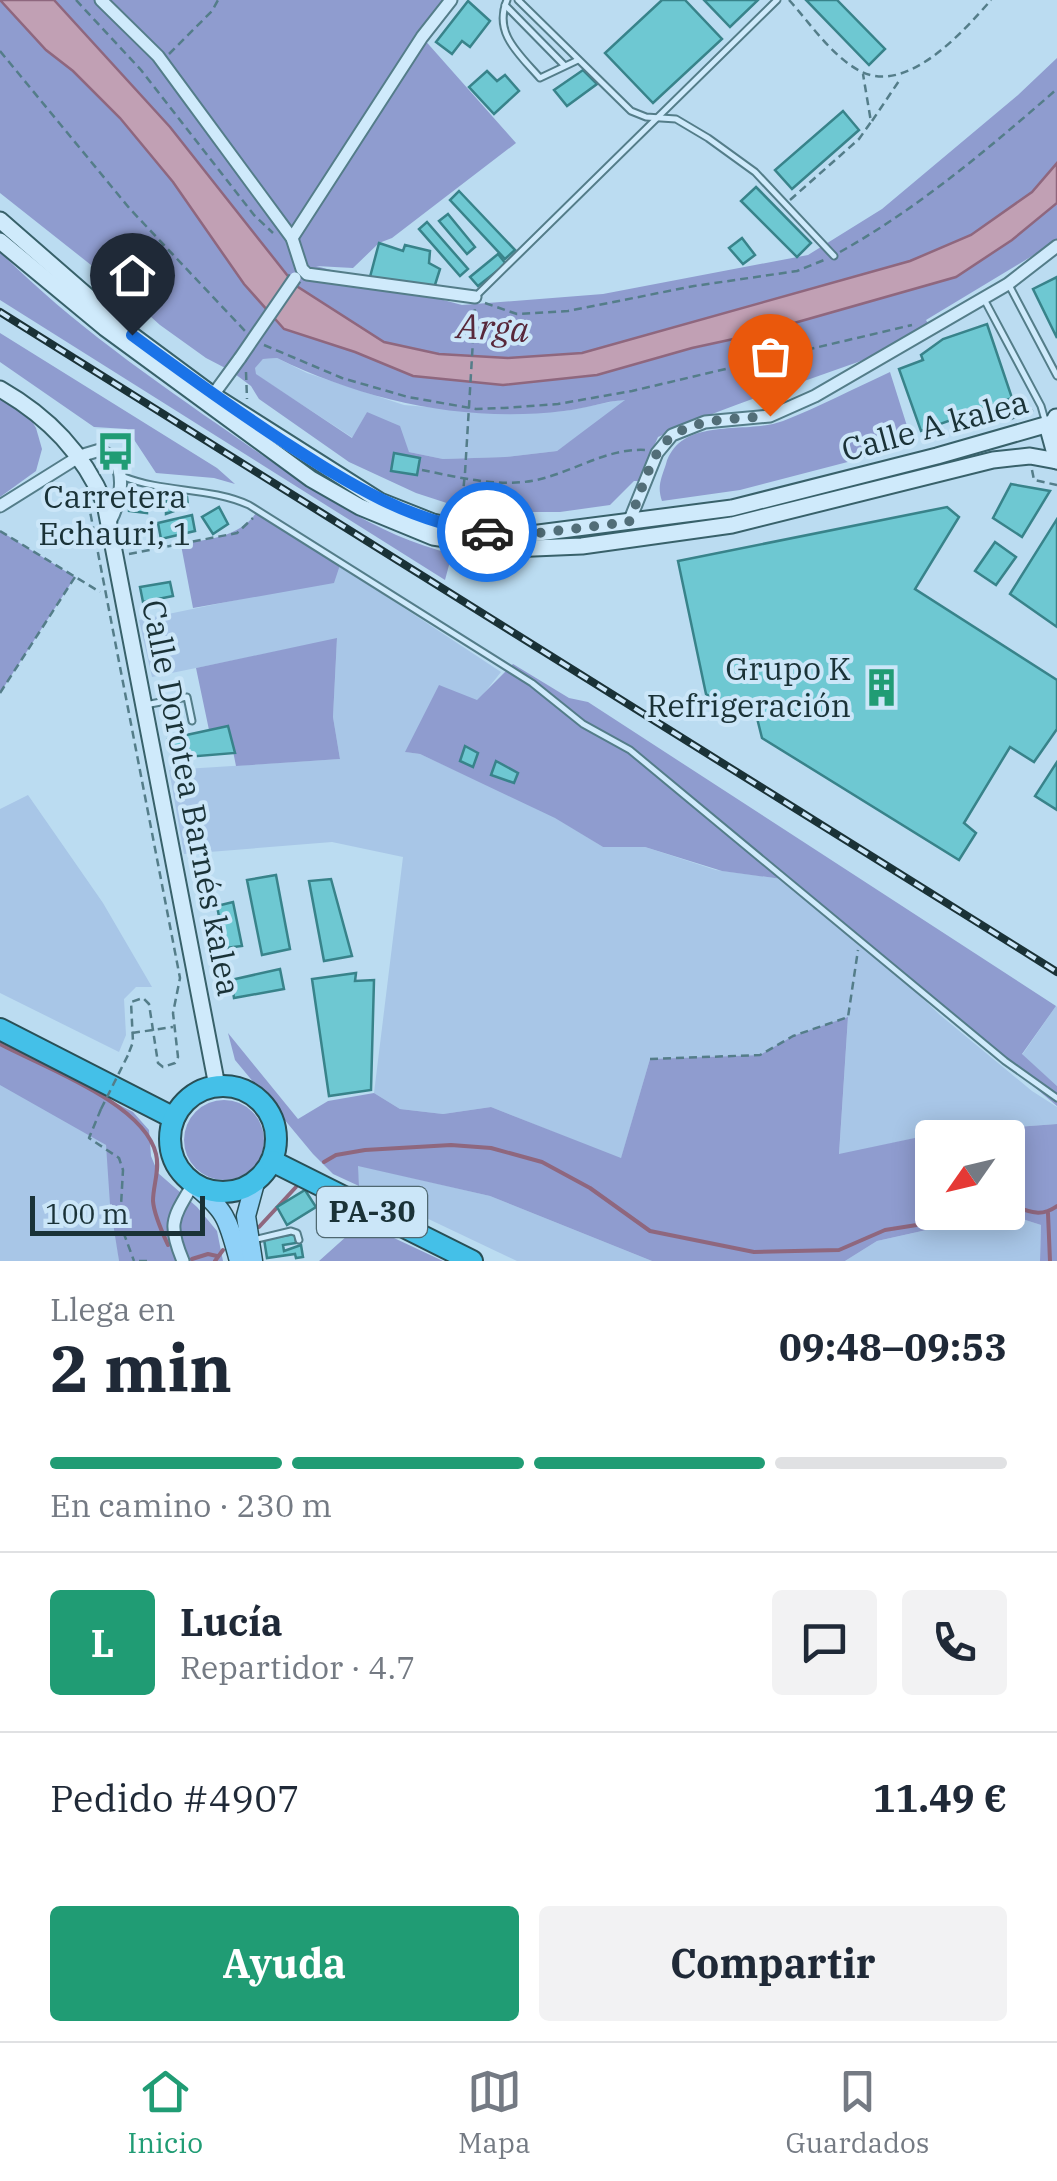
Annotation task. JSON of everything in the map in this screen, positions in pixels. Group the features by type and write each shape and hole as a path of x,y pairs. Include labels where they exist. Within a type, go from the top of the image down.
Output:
{"highway":[{"path":"0,1029 174,1118"},
{"path":"217,1086 254,1095 267,1108 276,1143 272,1161 255,1182 224,1193 192,1184 179,1171 169,1136 174,1118 192,1096 217,1086"},
{"name":"PA-30","path":"272,1161 472,1261"}],"main road":[{"path":"0,220 132,335 213,394"},
{"path":"0,241 105,328 213,394"},
{"name":"Calle Dorotea Barnés kalea","path":"0,390 41,418 80,456 100,492 110,522 217,1086"},
{"name":"Calle A kalea","path":"213,394 311,478 360,507 433,537 510,549 582,546 732,525 993,460 1030,456 1057,461"},
{"name":"Calle A kalea","path":"213,394 380,501 433,522 514,536 732,508 937,456 1052,420"},
{"path":"1052,420 1050,432 1057,461"},
{"path":"253,1261 246,1216 255,1182"},
{"path":"192,1184 219,1205 240,1261"}],"street":[{"path":"101,0 162,62 285,238 298,274"},
{"path":"285,238 451,0"},
{"path":"629,522 657,453 684,428 705,422 770,416 786,410 1008,284 1057,246"},
{"path":"298,274 475,302"},
{"path":"213,394 243,364 298,274"},
{"path":"0,506 80,456 92,450 107,452 115,459 121,476 117,508 110,522"},
{"path":"183,1261 172,1234 172,1218 192,1184"}],"lane":[{"path":"518,0 630,112 676,119 708,138 755,172 834,256"},
{"path":"475,302 776,0"},
{"path":"506,2 502,30 540,78 578,60"},
{"path":"506,2 564,65"},
{"path":"1008,284 1057,376"},
{"path":"984,298 1052,420"},
{"path":"121,476 157,488 234,498 258,510 532,683 583,724 630,750 1005,1060 1057,1098"},
{"path":"142,706 187,697 192,721"},
{"path":"250,1241 291,1231 296,1232 299,1240"}],"path":[{"path":"76,0 141,70 254,215 285,238"},
{"path":"162,62 218,0"},
{"path":"789,0 844,60 881,77 903,75"},
{"path":"785,204 826,171 871,122 903,75 949,44 991,0"},
{"path":"0,51 130,208 239,328 250,335"},
{"path":"863,72 871,122"},
{"path":"448,512 461,514 475,302 518,314 568,312 694,286 797,271 886,227 950,180 1057,89"},
{"path":"260,342 342,378 408,397 476,408 504,408 558,404 632,391 913,325"},
{"path":"258,353 267,347"},
{"path":"213,394 246,400 243,364"},
{"name":"Calle A kalea","path":"1002,423 1035,409"},
{"path":"422,470 512,483 545,478 631,449 657,453"},
{"path":"1031,461 1034,480 1057,484"},
{"name":"Calle Dorotea Barnés kalea","path":"87,498 177,960 179,988 173,1014 178,1057 170,1066 158,1063 152,1030"},
{"path":"118,556 237,532 250,523 258,510"},
{"path":"0,531 100,592"},
{"path":"0,693 75,577"},
{"path":"650,1059 760,1055 793,1036 848,1017 860,939"},
{"path":"148,1261 137,1261 120,1223 123,1170 119,1158 89,1138 134,1042 129,1011 131,1002 137,998 149,1004 152,1030"},
{"path":"132,1033 174,1026"}],"shaded area":[{"path":"0,0 54,0 170,127 295,285 384,342 439,354 508,358 582,353 910,261 971,235 1032,192 1057,163 1057,203 1012,240 956,277 752,335 597,375 503,385 413,376 284,329 244,284 173,182 120,118 46,50"},
{"path":"54,0 451,0 422,37 516,143 392,238 379,243 353,268 316,266 462,305 603,294 808,255 882,209 1057,58 1057,163 1032,192 971,235 910,261 582,353 508,358 439,354 384,342 295,285 170,127"},
{"path":"0,1 120,118 173,182 355,352 413,376 692,348 752,335 956,277 1012,240 1057,203 1057,241 926,320 931,329 917,337 658,437 639,481 634,481 610,505 560,512 492,512 462,508 416,493 349,462 259,399 251,386 231,371 160,325 0,193","holes":["277,358 380,397 453,411 527,414 625,400 557,451 443,459 409,452 400,426 367,412 352,438 256,374 255,368 263,359"]},
{"path":"0,252 112,349 285,471 393,534 452,554 445,580 0,300"},
{"path":"0,333 217,468 235,484 214,478 156,473 127,429 94,427 0,362"},
{"path":"277,358 307,373 404,405 509,414 565,411 625,399 557,451 443,459 409,452 367,412 353,438 255,374 254,368 263,359"},
{"path":"890,372 913,445 740,490 662,501 660,487 666,464 685,439 716,429 783,421"},
{"path":"0,389 21,403 36,428 42,449 36,471 0,497"},
{"path":"258,510 341,562 334,583 193,608 181,545 234,532"},
{"path":"0,531 75,577 0,693"},
{"path":"339,565 501,672 478,701 406,752 420,754 548,813 603,847 645,847 716,870 789,880 860,939 940,1015 1057,1107 1057,1124 1025,1126 1025,1120 915,1120 915,1138 839,1155 848,1018 793,1036 760,1055 650,1059 621,1159 491,1107 443,1114 400,1109 374,1093 403,857 332,842 184,854 169,770 340,759 333,717 337,639 152,677 139,620 241,599"},
{"path":"337,638 333,717 340,759 236,766 228,726 209,730 196,668"},
{"path":"513,664 569,698 588,702 1056,1006 1022,1054 1057,1086 1057,1106 789,880 722,871 645,847 603,847 555,818 420,754 405,752 439,685 477,700"},
{"path":"28,795 103,903 152,987 136,987 124,999 126,1035 119,1052 0,993 0,809"},
{"path":"1057,1007 1057,1086 1022,1055"},
{"path":"848,1017 839,1154 915,1138 915,1230 926,1230 877,1241 845,1261 652,1261 490,1196 358,1166 359,1186 333,1174 313,1154 235,1060 228,1033 298,1119 328,1101 374,1093 400,1109 443,1114 491,1107 621,1158 650,1059 760,1055 793,1036"},
{"path":"0,1044 133,1112 149,1130 151,1156 158,1173 197,1207 217,1231 223,1261 119,1261 106,1145 0,1085"},
{"path":"0,1071 106,1145 119,1261 0,1261"},
{"path":"224,1100 239,1103 252,1112 261,1125 261,1155 252,1168 239,1177 224,1180 209,1177 196,1168 187,1155 184,1140 187,1125 196,1112 209,1103"},
{"path":"1057,1124 1057,1261 1040,1261 1041,1225 1025,1220 1025,1126"},
{"path":"357,1165 490,1196 652,1261 517,1261 359,1186"},
{"path":"347,1219 443,1261 319,1261 348,1235"},
{"path":"1025,1220 1041,1225 1040,1261 845,1261 877,1241 927,1230 1025,1230"}],"building":[{"path":"662,0 685,0 722,39 653,103 605,53"},
{"path":"704,0 758,0 730,27"},
{"path":"806,0 837,0 885,49 869,65"},
{"path":"468,1 490,21 470,47 462,41 452,54 436,42"},
{"path":"583,70 597,84 567,106 554,90"},
{"path":"487,71 497,81 505,75 519,91 494,114 469,87"},
{"path":"843,111 859,130 792,189 775,170"},
{"path":"756,187 811,243 797,257 741,201"},
{"path":"459,191 515,250 505,259 450,200"},
{"path":"448,214 475,247 467,254 439,221"},
{"path":"427,222 468,269 460,276 419,229"},
{"path":"742,238 755,255 743,264 729,248"},
{"path":"379,243 403,251 405,245 430,251 429,263 440,269 434,288 370,277"},
{"path":"498,254 506,264 478,286 470,277"},
{"path":"1057,277 1057,338 1033,289"},
{"path":"987,324 1012,398 921,431 899,369 923,360 921,355 943,339"},
{"path":"394,453 420,458 417,475 391,471"},
{"path":"1011,484 1050,491 1022,537 993,518"},
{"path":"129,492 159,493 158,506 147,505 147,513 129,511"},
{"path":"187,497 188,506 166,514 166,501"},
{"path":"219,507 228,524 213,534 202,517"},
{"name":"Grupo K Refrigeración","path":"947,507 959,517 915,589 1057,680 1057,729 1034,762 1010,747 964,823 976,833 959,860 762,738 754,706 734,711 706,694 678,561"},
{"path":"192,515 195,531 161,539 158,523"},
{"path":"1057,519 1057,627 1010,594"},
{"path":"995,542 1016,557 996,585 975,571"},
{"path":"170,582 173,596 143,602 140,587"},
{"path":"228,726 235,753 174,758 168,739"},
{"path":"465,746 478,753 473,767 460,761"},
{"path":"496,761 518,773 514,783 491,775"},
{"path":"1057,762 1057,810 1035,796"},
{"path":"276,875 290,949 262,955 247,880"},
{"path":"331,879 352,956 324,961 309,881"},
{"path":"233,902 242,946 225,948 217,906"},
{"path":"280,969 284,989 234,998 231,980"},
{"path":"356,973 355,981 374,980 371,1090 329,1096 312,979"},
{"path":"305,1190 316,1207 287,1225 277,1207"},
{"path":"295,1234 296,1243 283,1245 284,1251 301,1245 303,1257 296,1258 295,1254 267,1258 264,1239"}],"waterway":[{"path":"0,1044 90,1088 133,1119 148,1136 157,1160 154,1206 168,1245"},
{"path":"324,1162 336,1155 365,1150 451,1145 491,1148 542,1162 590,1188 650,1231 754,1252 839,1250 885,1230 915,1225"},
{"path":"259,1227 296,1187"},
{"path":"1025,1210 1038,1213 1057,1206"},
{"path":"1048,1213 1050,1261"},
{"path":"215,1261 223,1250"},
{"path":"192,1259 208,1254 217,1256"}],"railway":[{"path":"0,312 1057,972"}],"way so far":[{"path":"487,532 514,536 629,522 657,453 672,436 705,422 770,416"}],"place":[{"name":"Carretera Echauri, 1","path":"115,452"},
{"name":"Grupo K Refrigeración","path":"881,687"}],"route":[{"path":"132,335 213,395 380,501 433,522 487,532"}],"water label":[{"name":"Arga","path":"493,328"}]}
